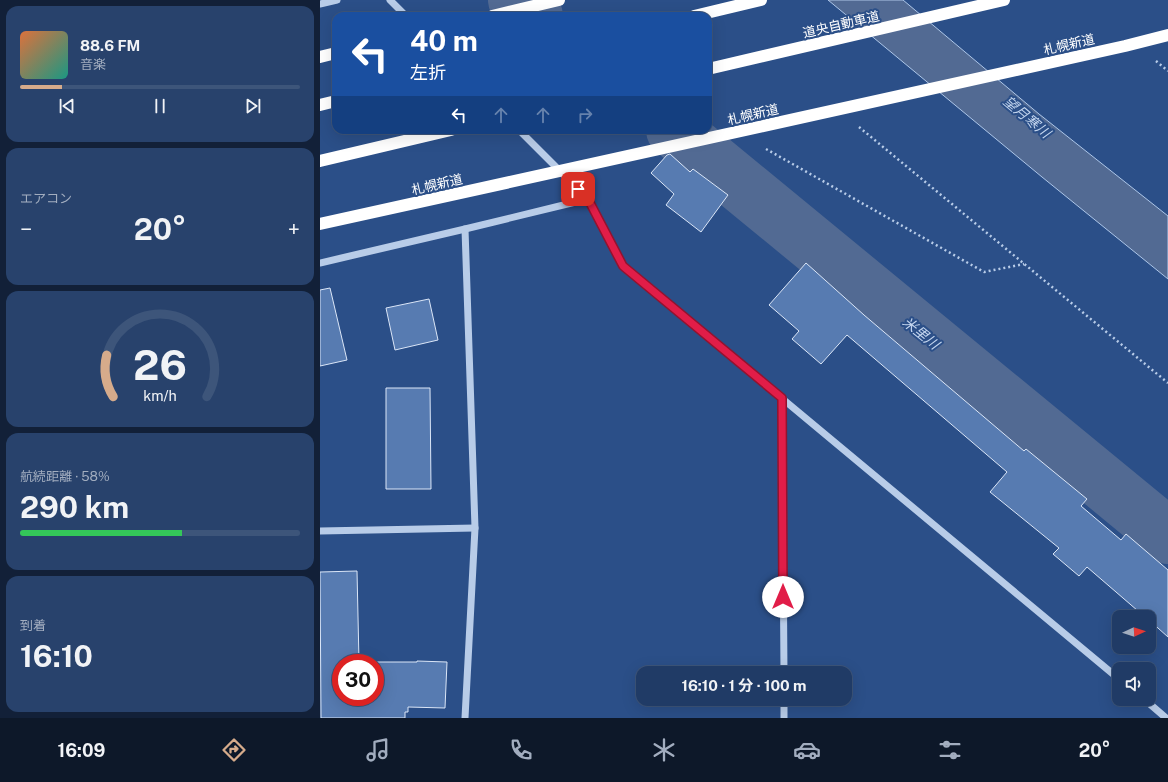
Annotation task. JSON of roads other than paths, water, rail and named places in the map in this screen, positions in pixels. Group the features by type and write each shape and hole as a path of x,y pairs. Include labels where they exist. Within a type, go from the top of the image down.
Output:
{"highway":[{"path":"509,12 559,0"},
{"path":"711,12 761,0"},
{"name":"道央自動車道","path":"712,68 1004,0"},
{"name":"札幌新道","path":"320,224 1125,46 1168,35"},
{"path":"320,57 332,54"},
{"path":"320,105 332,102"},
{"path":"320,161 434,134"}],"street":[{"path":"320,4 338,0"},
{"path":"390,0 402,12"},
{"path":"523,134 588,199 623,266 1112,673"},
{"path":"320,263 588,199"},
{"path":"465,229 475,528 465,718"},
{"path":"782,398 784,666"},
{"path":"320,531 475,528"},
{"path":"784,706 784,718"},
{"path":"1152,706 1166,718"}],"water":[{"name":"望月寒川","path":"828,0 903,0 1039,114 1168,216 1168,279 1042,177"}],"waterway":[{"name":"米里川","path":"516,0 530,12"},
{"name":"米里川","path":"679,134 1168,536"}]}
